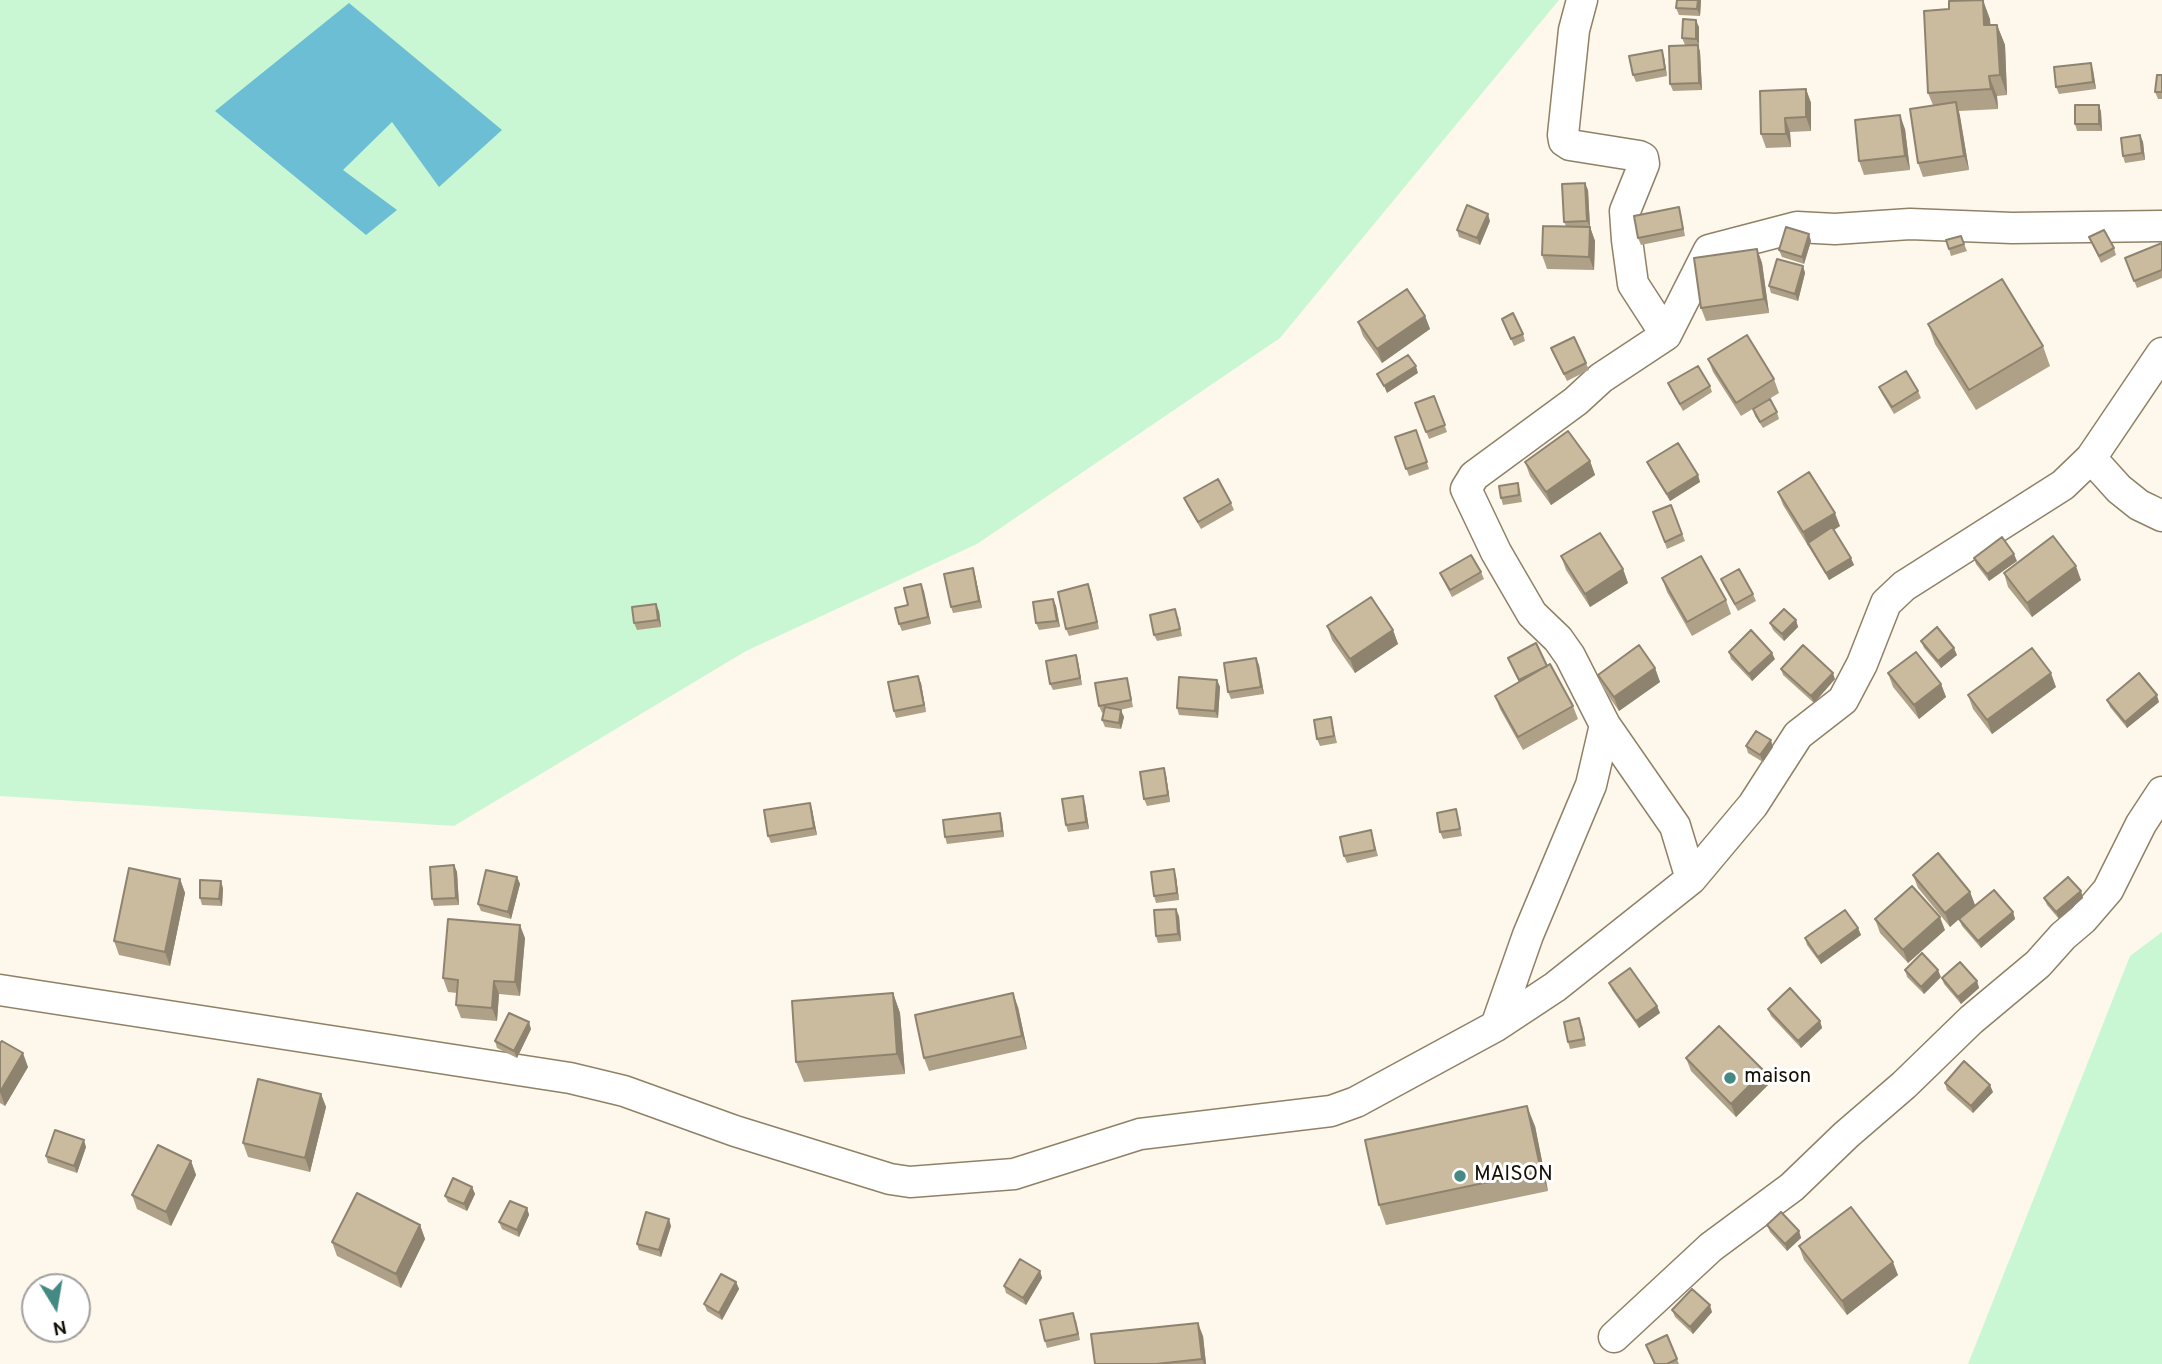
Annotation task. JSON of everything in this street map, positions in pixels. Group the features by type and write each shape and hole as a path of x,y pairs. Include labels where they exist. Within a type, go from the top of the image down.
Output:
{"street":[{"path":"1581,0 1574,30 1564,141 1570,145 1643,158 1644,164 1625,211 1627,240 1633,284 1666,335"},
{"path":"1691,879 1675,827 1605,725 1570,656 1558,639 1532,614 1510,578 1476,514 1466,489 1474,476 1576,401 1601,378 1666,335 1709,250 1797,227 1835,229 1910,224 2012,228 2162,226"},
{"path":"0,990 570,1078 624,1091 735,1131 890,1179 910,1182 1014,1174 1140,1134 1331,1111 1356,1102 1496,1026 1555,987 1691,879 1753,805 1798,735 1843,700 1862,664 1886,603 1904,586 2063,485 2091,458 2162,353"},
{"path":"2091,458 2119,489 2139,505 2162,516"},
{"path":"1496,1026 1528,935 1591,785 1605,725"},
{"path":"1614,1337 1711,1247 1792,1187 1904,1085 1970,1020 2038,964 2108,890 2141,824 2162,792"}],"green space":[{"path":"0,0 1559,0 1280,338 977,544 746,651 454,826 0,796"},
{"path":"2162,932 2162,1364 1968,1364 2130,956"}],"water":[{"path":"349,3 502,130 439,187 392,122 343,170 397,210 366,235 215,111"}],"building":[{"path":"1677,0 1698,0 1697,9 1676,8"},
{"path":"1983,0 1984,25 1997,25 2000,75 1989,76 1991,89 1928,93 1924,11 1949,9 1949,1"},
{"path":"1683,19 1696,20 1696,39 1682,38"},
{"path":"1698,45 1699,83 1670,84 1669,46"},
{"path":"1662,50 1665,69 1633,75 1629,56"},
{"path":"2091,63 2093,82 2056,87 2054,67"},
{"path":"2157,75 2162,75 2162,92 2155,92"},
{"path":"1806,89 1806,117 1785,118 1786,134 1761,134 1760,91"},
{"path":"1956,102 1964,156 1918,163 1910,109"},
{"path":"2075,105 2099,105 2099,124 2075,124"},
{"path":"1900,115 1905,156 1859,161 1855,120"},
{"path":"2140,135 2142,153 2123,156 2121,138"},
{"path":"1585,183 1587,221 1564,222 1562,184"},
{"path":"1467,205 1488,214 1477,238 1457,230"},
{"path":"1679,207 1683,229 1638,238 1634,216"},
{"path":"1543,226 1590,227 1589,257 1542,255"},
{"path":"1786,227 1809,234 1802,257 1779,250"},
{"path":"2104,230 2114,248 2099,256 2089,237"},
{"path":"1961,236 1964,244 1949,249 1946,240"},
{"path":"2162,243 2162,270 2134,281 2125,258"},
{"path":"1757,249 1764,299 1701,308 1694,258"},
{"path":"1777,259 1803,266 1795,294 1769,286"},
{"path":"2002,279 2043,346 1969,390 1928,324"},
{"path":"1407,289 1425,316 1377,349 1358,322"},
{"path":"1513,313 1523,334 1511,339 1502,319"},
{"path":"1747,335 1774,379 1736,403 1708,359"},
{"path":"1574,337 1586,363 1564,374 1551,348"},
{"path":"1408,355 1416,366 1384,386 1377,374"},
{"path":"1698,366 1710,386 1680,404 1668,383"},
{"path":"1906,371 1918,391 1892,407 1879,387"},
{"path":"1434,396 1445,425 1426,432 1415,403"},
{"path":"1770,399 1777,412 1760,422 1753,409"},
{"path":"1416,430 1427,462 1406,469 1395,437"},
{"path":"1568,431 1590,461 1546,492 1525,462"},
{"path":"1678,443 1698,475 1667,494 1647,462"},
{"path":"1809,472 1835,513 1803,532 1778,492"},
{"path":"1218,479 1231,503 1198,522 1184,498"},
{"path":"1518,483 1519,495 1501,498 1499,486"},
{"path":"1671,505 1682,534 1665,542 1653,512"},
{"path":"1832,527 1851,558 1826,573 1808,543"},
{"path":"1600,533 1623,569 1585,594 1561,556"},
{"path":"2053,536 2076,566 2027,603 2004,573"},
{"path":"2002,537 2014,554 1987,574 1974,558"},
{"path":"1471,555 1481,572 1450,590 1440,573"},
{"path":"1701,556 1726,600 1687,622 1662,578"},
{"path":"973,568 979,601 951,607 944,574"},
{"path":"1739,569 1753,594 1735,604 1721,579"},
{"path":"921,584 928,617 899,624 895,608 908,605 904,588"},
{"path":"1088,584 1097,622 1066,629 1058,592"},
{"path":"1371,597 1393,630 1350,659 1327,626"},
{"path":"1053,599 1057,621 1036,623 1033,602"},
{"path":"656,604 658,620 634,623 632,607"},
{"path":"1175,609 1180,629 1154,635 1150,615"},
{"path":"1784,609 1796,620 1782,634 1770,623"},
{"path":"1937,627 1954,648 1938,661 1921,641"},
{"path":"1751,630 1772,653 1749,674 1729,652"},
{"path":"1536,643 1547,666 1519,680 1508,658"},
{"path":"1639,645 1655,668 1614,697 1598,675"},
{"path":"1803,645 1833,673 1811,696 1781,669"},
{"path":"2032,648 2051,673 1987,720 1968,695"},
{"path":"1916,652 1941,684 1914,705 1888,673"},
{"path":"1076,655 1080,678 1050,684 1046,661"},
{"path":"1256,658 1261,687 1228,692 1224,663"},
{"path":"1550,664 1573,706 1518,737 1495,696"},
{"path":"2139,673 2157,695 2125,722 2107,700"},
{"path":"918,676 924,705 894,711 888,682"},
{"path":"1179,677 1217,680 1215,711 1177,708"},
{"path":"1127,678 1131,700 1099,706 1095,683"},
{"path":"1105,707 1121,710 1119,723 1102,720"},
{"path":"1331,717 1334,736 1317,739 1314,720"},
{"path":"1756,731 1771,740 1760,755 1746,746"},
{"path":"1164,768 1168,795 1144,799 1140,772"},
{"path":"1083,796 1086,822 1066,825 1062,799"},
{"path":"810,803 814,828 768,836 764,810"},
{"path":"1456,809 1460,829 1440,832 1437,813"},
{"path":"1000,813 1002,831 945,837 943,820"},
{"path":"1371,830 1375,850 1344,856 1340,837"},
{"path":"1938,853 1970,892 1945,913 1913,875"},
{"path":"454,865 456,898 432,899 430,867"},
{"path":"129,868 180,879 165,952 114,941"},
{"path":"1174,869 1177,893 1154,896 1151,872"},
{"path":"486,870 517,877 508,912 478,904"},
{"path":"2068,877 2081,891 2056,912 2044,898"},
{"path":"200,880 221,881 219,899 200,898"},
{"path":"1912,886 1940,917 1903,950 1875,919"},
{"path":"1994,890 2013,912 1978,941 1959,919"},
{"path":"1176,909 1178,934 1156,936 1154,910"},
{"path":"1845,910 1858,928 1818,957 1805,938"},
{"path":"448,919 520,925 515,982 494,981 492,1008 456,1005 458,980 443,978"},
{"path":"1922,953 1938,970 1921,987 1905,970"},
{"path":"1960,962 1977,981 1958,997 1942,978"},
{"path":"1630,968 1657,1006 1636,1021 1609,983"},
{"name":"MAISON","path":"1790,988 1820,1021 1798,1041 1768,1009"},
{"path":"893,993 897,1054 796,1062 792,1001"},
{"path":"1013,993 1022,1036 924,1058 915,1015"},
{"path":"509,1013 529,1022 514,1051 495,1041"},
{"path":"1579,1018 1584,1039 1568,1042 1564,1022"},
{"name":"maison","path":"1719,1026 1764,1071 1731,1104 1686,1058"},
{"path":"2,1041 23,1053 0,1092 0,1043"},
{"path":"1964,1061 1990,1085 1971,1106 1945,1083"},
{"path":"258,1079 321,1094 305,1158 243,1143"},
{"name":"MAISON","path":"1527,1106 1541,1171 1379,1205 1365,1140"},
{"path":"55,1130 84,1140 74,1166 46,1156"},
{"path":"158,1145 191,1161 166,1212 132,1195"},
{"path":"453,1178 472,1187 464,1204 445,1196"},
{"path":"357,1193 420,1225 396,1274 332,1242"},
{"path":"510,1201 527,1208 517,1230 499,1222"},
{"path":"1851,1207 1893,1262 1842,1301 1799,1246"},
{"path":"646,1212 669,1219 659,1250 637,1244"},
{"path":"1781,1212 1799,1231 1785,1244 1767,1225"},
{"path":"1020,1259 1040,1271 1023,1298 1004,1286"},
{"path":"721,1274 736,1282 719,1313 704,1304"},
{"path":"1692,1289 1710,1305 1690,1327 1672,1310"},
{"path":"1073,1313 1078,1334 1045,1341 1040,1320"},
{"path":"1198,1323 1202,1359 1156,1364 1095,1364 1091,1334"},
{"path":"1667,1335 1677,1359 1667,1364 1655,1364 1646,1345"}],"place":[{"name":"maison","path":"1730,1078"},
{"name":"MAISON","path":"1460,1176"}]}
